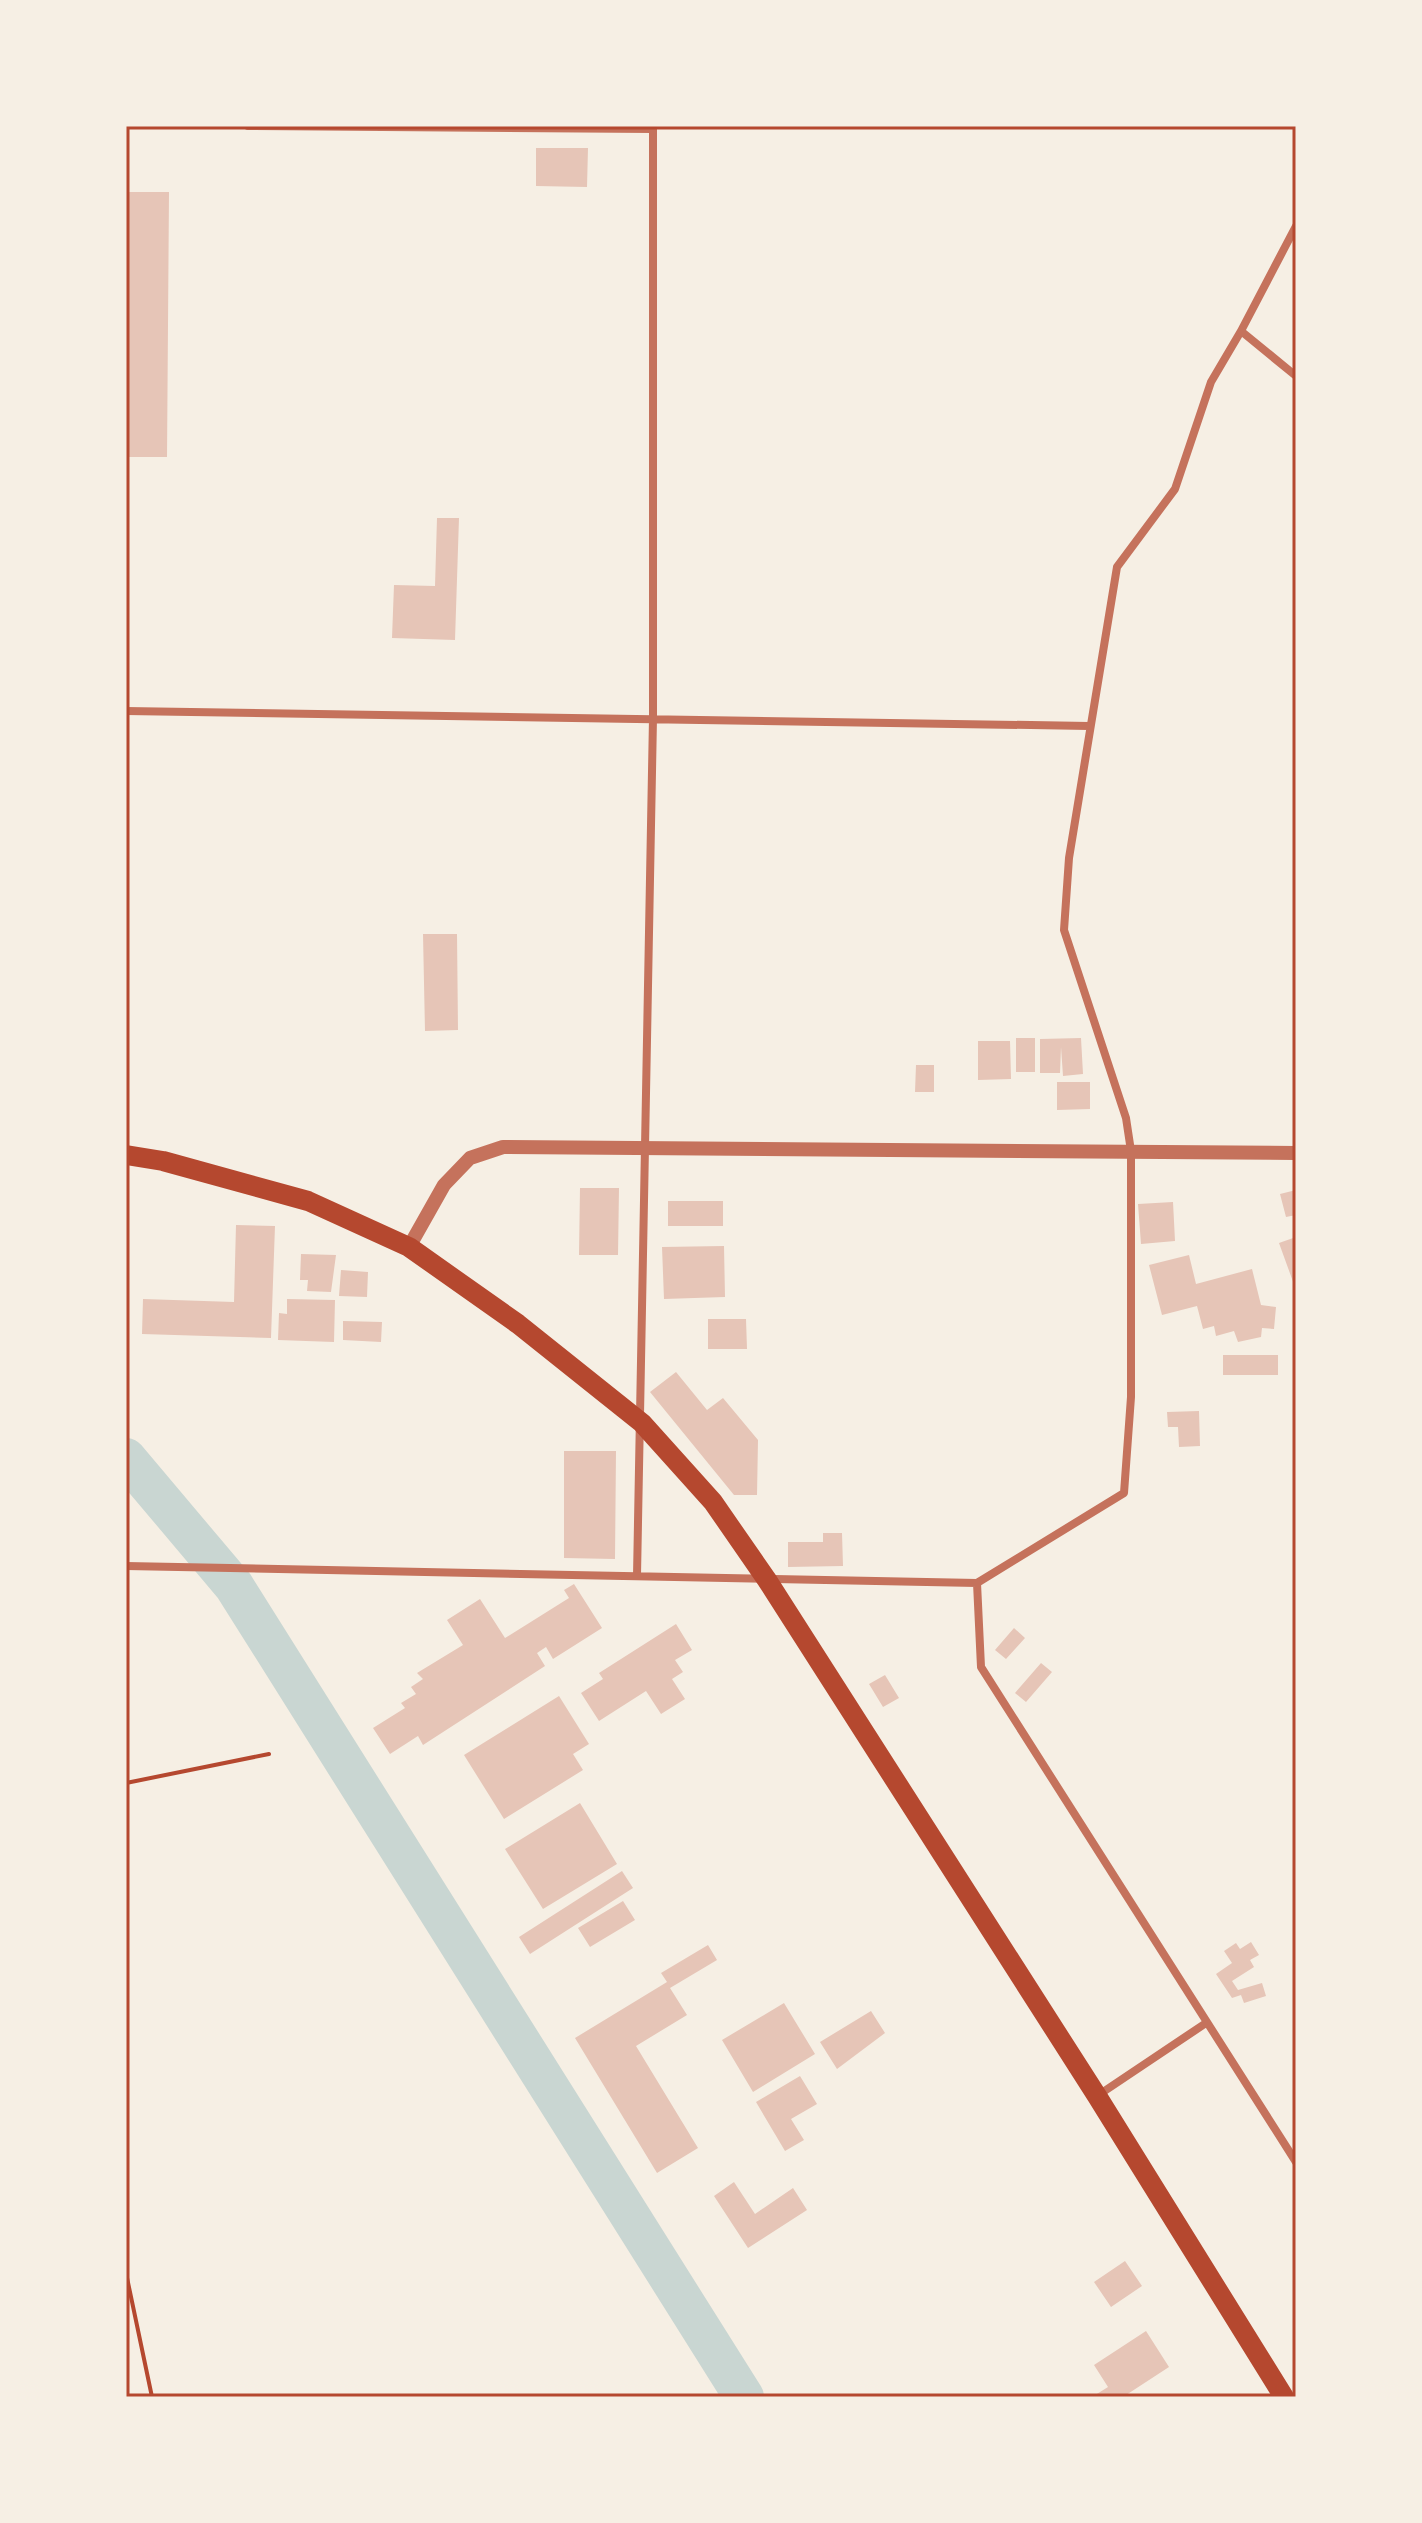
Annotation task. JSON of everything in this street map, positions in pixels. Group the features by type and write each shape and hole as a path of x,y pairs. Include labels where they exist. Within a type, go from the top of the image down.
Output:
{"main road":[{"path":"126,1155 163,1161 308,1201 409,1247 518,1324 642,1423 713,1502 767,1580 1097,2096 1284,2397"}],"street":[{"path":"248,126 653,128 653,718 637,1576"},
{"path":"126,1566 977,1583 1124,1493 1131,1397 1131,1151 1126,1118 1064,930 1069,858 1117,567 1175,489 1211,382 1296,226"},
{"path":"1241,331 1296,376"},
{"path":"126,711 1089,726"},
{"path":"409,1247 444,1185 470,1158 503,1147 1296,1153"},
{"path":"977,1583 981,1667 1296,2162"},
{"path":"1097,2096 1206,2023"}],"path":[{"path":"126,1783 269,1754"},
{"path":"126,2273 152,2397"}],"building":[{"path":"536,148 588,148 587,187 536,186"},
{"path":"126,192 169,192 167,457 126,457"},
{"path":"437,518 459,518 455,640 392,638 394,585 435,586"},
{"path":"423,934 457,934 458,1030 425,1031"},
{"path":"1016,1038 1035,1038 1035,1072 1016,1072"},
{"path":"1081,1038 1083,1074 1063,1076 1061,1047 1060,1073 1040,1073 1040,1039"},
{"path":"978,1041 1010,1041 1011,1079 978,1080"},
{"path":"916,1065 934,1065 934,1092 915,1092"},
{"path":"1057,1082 1090,1082 1090,1109 1057,1110"},
{"path":"580,1188 619,1188 618,1255 579,1255"},
{"path":"1296,1190 1296,1215 1286,1217 1280,1194"},
{"path":"668,1201 723,1201 723,1226 668,1226"},
{"path":"1173,1202 1175,1241 1141,1244 1138,1204"},
{"path":"236,1225 275,1226 271,1338 142,1334 143,1299 234,1302"},
{"path":"1296,1237 1296,1290 1279,1243"},
{"path":"724,1246 725,1297 664,1299 662,1247"},
{"path":"301,1254 336,1255 331,1292 307,1291 308,1280 300,1280"},
{"path":"1189,1255 1196,1284 1252,1269 1261,1305 1276,1307 1274,1329 1262,1328 1261,1337 1238,1342 1234,1331 1216,1336 1214,1326 1203,1329 1197,1306 1162,1315 1149,1265"},
{"path":"341,1270 368,1272 367,1297 339,1296"},
{"path":"287,1299 335,1300 334,1342 278,1340 279,1313 287,1314"},
{"path":"708,1319 746,1319 747,1349 708,1349"},
{"path":"343,1321 382,1322 381,1342 343,1340"},
{"path":"1223,1355 1278,1355 1278,1375 1223,1375"},
{"path":"676,1372 707,1410 723,1398 758,1440 757,1495 734,1495 650,1392"},
{"path":"1199,1411 1200,1446 1179,1447 1178,1427 1168,1427 1167,1412"},
{"path":"564,1451 616,1451 615,1559 564,1558"},
{"path":"823,1533 842,1533 843,1566 788,1567 788,1542 823,1542"},
{"path":"574,1584 602,1628 553,1659 546,1647 537,1653 545,1666 423,1745 418,1736 390,1754 373,1728 405,1708 401,1703 416,1694 411,1687 423,1679 417,1673 463,1645 447,1620 480,1599 505,1638 569,1598 564,1590"},
{"path":"676,1624 692,1650 675,1660 683,1672 672,1679 685,1699 661,1714 646,1691 599,1721 581,1693 603,1679 599,1673"},
{"path":"1014,1628 1025,1638 1006,1659 995,1650"},
{"path":"1041,1663 1052,1672 1026,1702 1015,1693"},
{"path":"885,1675 899,1698 883,1707 869,1684"},
{"path":"559,1696 589,1744 573,1754 583,1770 504,1819 464,1755"},
{"path":"580,1803 617,1864 543,1909 505,1849"},
{"path":"622,1871 633,1888 530,1954 519,1937"},
{"path":"623,1901 635,1920 590,1947 578,1928"},
{"path":"1251,1942 1259,1955 1250,1960 1254,1967 1232,1981 1238,1990 1262,1983 1266,1996 1244,2003 1241,1995 1232,1998 1216,1974 1232,1963 1224,1951 1236,1943 1240,1949"},
{"path":"708,1945 717,1960 670,1988 687,2015 636,2046 698,2148 657,2173 575,2038 667,1982 661,1973"},
{"path":"784,2003 815,2054 753,2092 722,2040"},
{"path":"871,2011 885,2033 837,2069 820,2042"},
{"path":"800,2076 817,2104 791,2119 804,2140 785,2151 756,2102"},
{"path":"734,2182 755,2214 793,2188 807,2210 748,2248 714,2196"},
{"path":"1125,2261 1142,2286 1111,2307 1094,2282"},
{"path":"1146,2331 1169,2367 1123,2397 1092,2397 1108,2387 1094,2365"}],"waterway":[{"path":"126,1458 234,1586 744,2397"}]}
